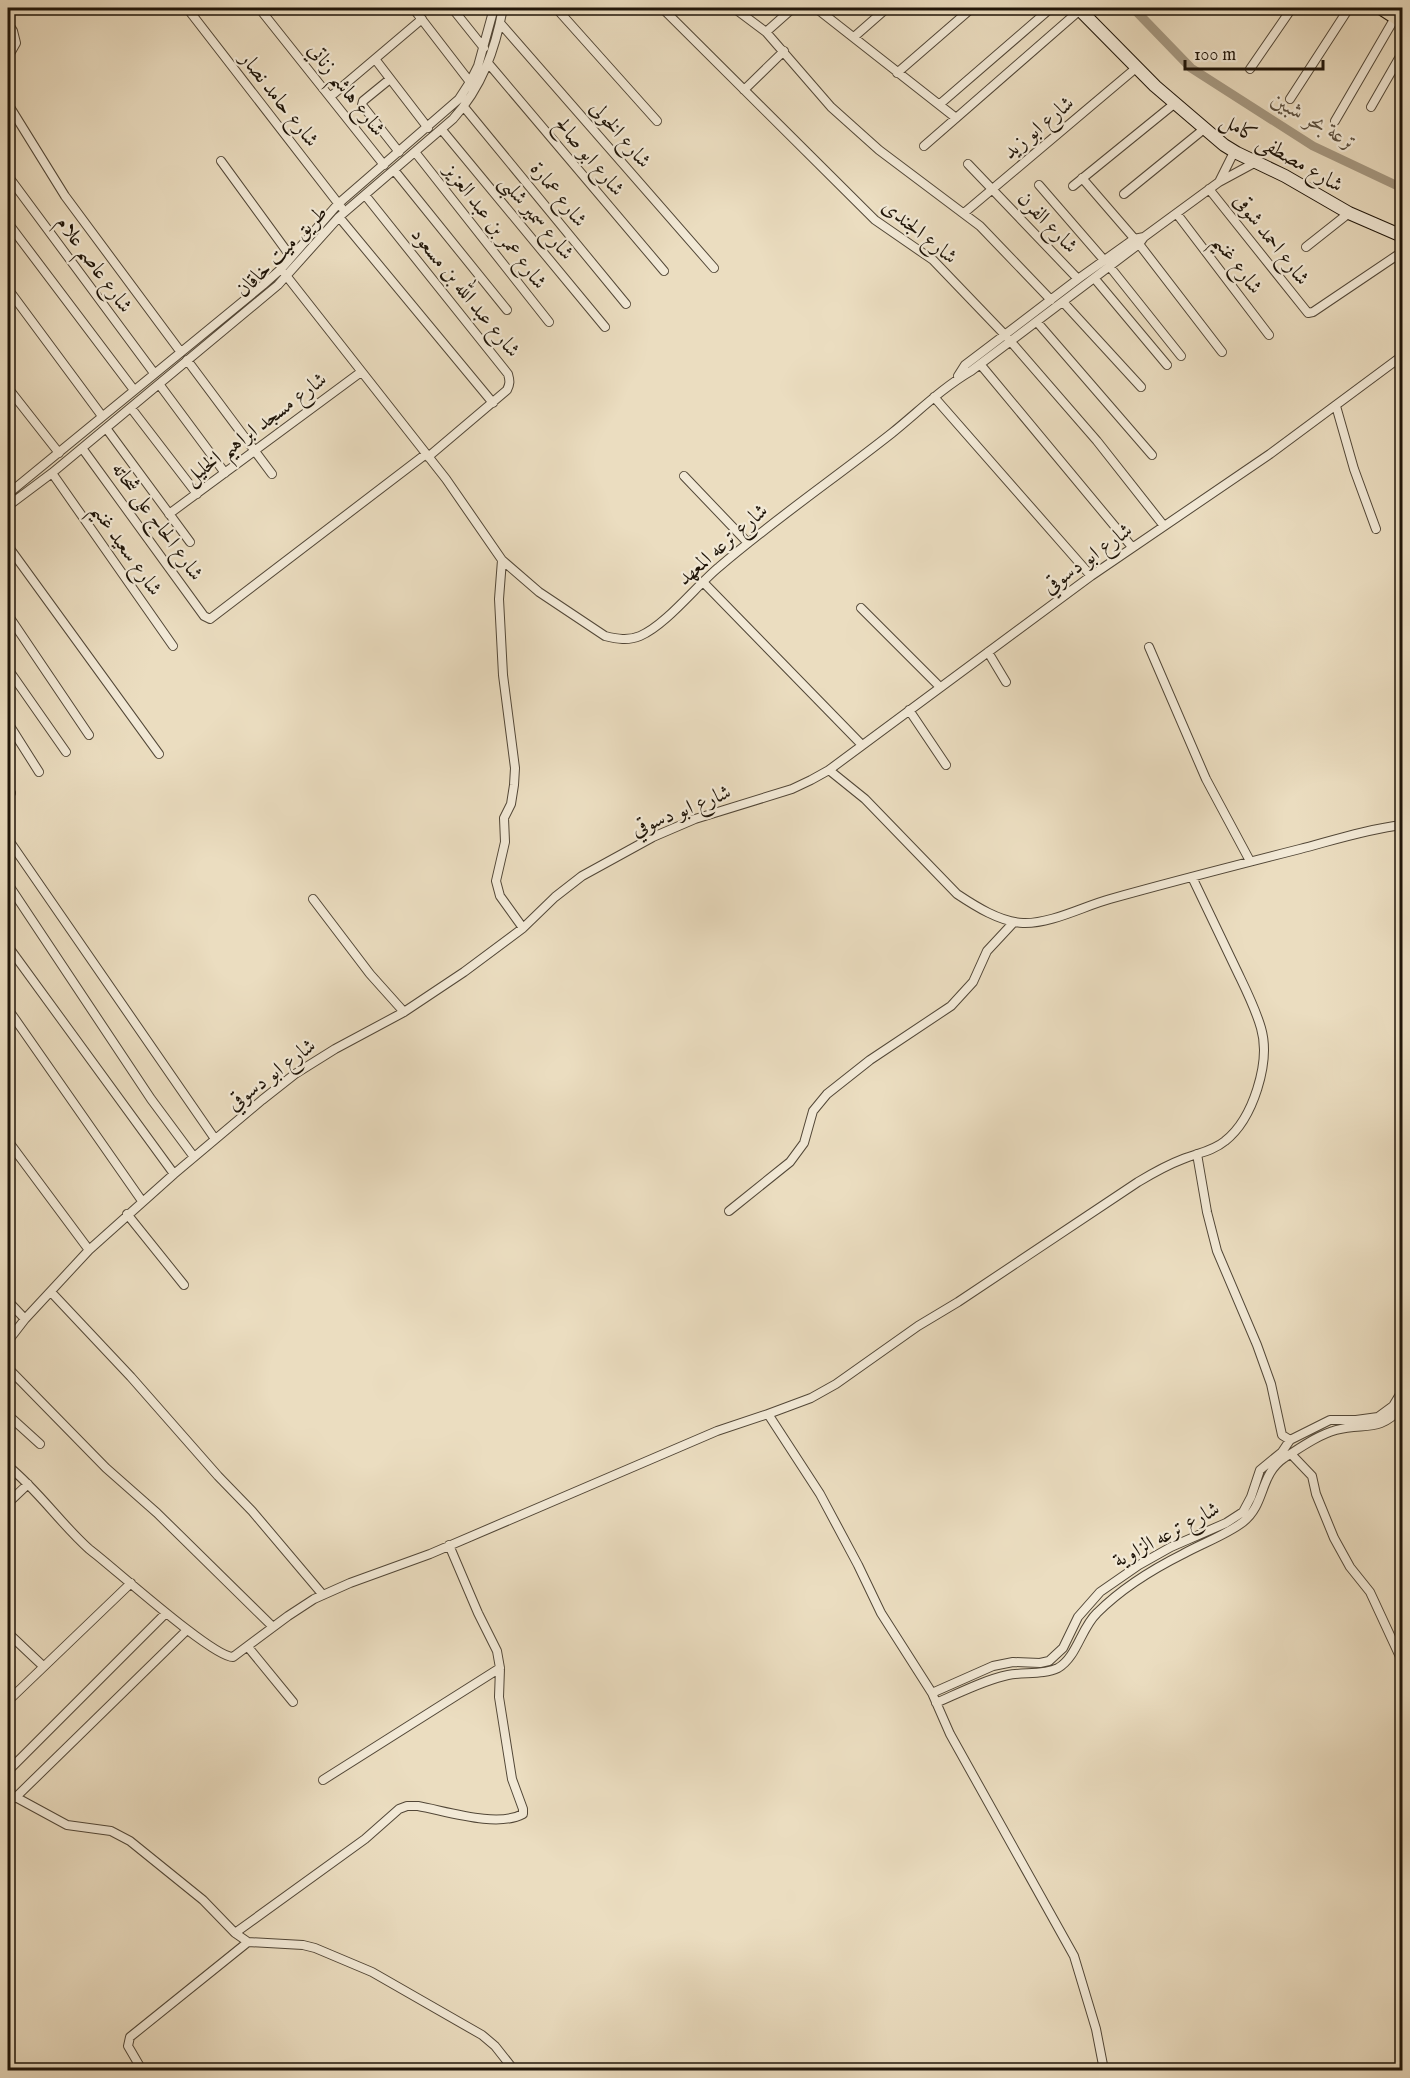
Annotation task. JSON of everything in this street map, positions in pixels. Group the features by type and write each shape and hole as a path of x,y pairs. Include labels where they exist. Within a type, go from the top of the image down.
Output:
{"main road":[{"path":"1382,8 1399,19"},
{"name":"شارع مصطفى كامل","path":"1079,9 1174,104 1234,152 1286,176 1349,213 1402,236"}],"street":[{"name":"شارع حامد نصار","path":"187,8 339,204 342,214 493,403"},
{"name":"شارع هاشم زناتي","path":"259,8 384,165"},
{"path":"413,8 470,82"},
{"path":"452,8 484,48"},
{"name":"طريق ميت خاقان","path":"8,494 180,351 263,285 284,272 291,257 339,204 452,106 470,82 484,48 494,8"},
{"name":"طريق ميت خاقان","path":"8,505 52,473 187,360 284,272 342,214 442,130 464,107 478,87 488,63 503,8"},
{"path":"556,8 657,121"},
{"name":"شارع الجندى","path":"662,8 875,220 928,255 1008,339 1097,441 1164,526"},
{"path":"734,8 766,32 818,92 846,120 879,150 980,226 1051,300"},
{"path":"766,32 793,8"},
{"path":"816,8 956,118"},
{"path":"854,37 887,8"},
{"path":"897,73 972,8"},
{"path":"940,104 1051,8"},
{"path":"1250,69 1292,8"},
{"path":"1290,99 1348,8"},
{"path":"924,146 1079,9"},
{"path":"330,97 422,19"},
{"path":"1335,121 1399,19"},
{"path":"8,23 16,43 8,57"},
{"name":"شارع الخولى","path":"500,23 714,268"},
{"path":"744,90 784,51"},
{"path":"1371,107 1402,53"},
{"path":"375,59 428,128"},
{"name":"شارع ابو صالح","path":"488,63 664,271"},
{"name":"شارع ابو زيد","path":"964,213 1136,68"},
{"path":"390,79 362,105 399,152"},
{"path":"8,104 65,196 180,351"},
{"path":"1073,186 1174,104"},
{"name":"شارع عمارة","path":"464,107 626,304"},
{"path":"1124,194 1204,129"},
{"name":"شارع سمير شلبى","path":"442,130 604,327"},
{"name":"شارع عمر بن عبد العزيز","path":"415,152 549,322"},
{"name":"شارع ترعه المعهد","path":"1219,182 1234,152"},
{"path":"220,161 291,257"},
{"name":"شارع ترعه المعهد","path":"284,272 465,504 502,560 538,592 605,636 630,639 652,628 748,543 893,432 957,379 980,364 1067,287 1107,263 1219,182 1256,162"},
{"name":"شارع الفرن","path":"968,164 1078,279"},
{"path":"394,170 507,310"},
{"name":"شارع عاصم علام","path":"8,176 154,373"},
{"path":"1082,178 1139,240 1222,352"},
{"path":"1038,185 1107,263 1181,356"},
{"name":"شارع احمد شوقى","path":"1209,189 1306,312 1313,312 1402,252"},
{"name":"شارع عبد الله بن مسعود","path":"204,616 207,619 213,618 427,455 493,403 510,385 508,374 365,195"},
{"path":"1306,247 1349,213"},
{"name":"شارع غنيم","path":"1177,214 1269,335"},
{"path":"8,223 134,390"},
{"name":"شارع ترعه المعهد","path":"957,379 965,365 1037,322 1095,279 1107,263"},
{"path":"1095,279 1167,365"},
{"path":"1067,287 1075,294"},
{"path":"8,289 102,416"},
{"path":"1063,302 1141,387"},
{"path":"1037,322 1152,455"},
{"name":"شارع ابو دسوقي","path":"8,1341 88,1250 142,1201 295,1074 335,1049 404,1012 464,972 523,928 566,887 582,876 653,837 695,819 800,786 829,770 1091,576 1270,454 1402,356"},
{"path":"187,360 272,474"},
{"path":"980,364 1132,547"},
{"name":"شارع مسجد ابراهيم الخليل","path":"169,514 361,372"},
{"path":"159,384 225,473"},
{"path":"8,388 59,453"},
{"path":"934,397 1091,576"},
{"path":"1335,406 1354,469 1376,529"},
{"path":"131,408 197,494"},
{"path":"106,428 190,542"},
{"name":"شارع الحاج على شحاته","path":"82,448 204,616"},
{"name":"شارع سعيد غنيم","path":"52,473 173,646"},
{"path":"684,476 748,543"},
{"path":"8,546 159,754"},
{"path":"502,560 499,599 502,654 515,768 511,804 504,818 505,842 496,881 500,896 523,928"},
{"path":"703,582 862,745"},
{"path":"861,608 940,687"},
{"path":"8,615 89,735"},
{"path":"1149,647 1206,779 1250,861"},
{"path":"988,652 1006,682"},
{"path":"8,669 66,752"},
{"path":"909,710 946,765"},
{"path":"8,723 39,772"},
{"path":"829,770 865,799 957,894 981,908 1014,922 1036,922 1250,861 1402,825"},
{"path":"8,838 215,1139"},
{"path":"8,1466 28,1484 74,1536 187,1630 228,1657 238,1655 288,1616 323,1595 350,1583 430,1554 717,1431 811,1398 836,1384 918,1326 958,1302 1138,1182 1156,1171 1209,1151 1237,1130 1249,1110 1259,1084 1263,1054 1262,1030 1253,1004 1192,877"},
{"path":"8,884 128,1066 194,1157"},
{"path":"313,899 370,974 404,1012"},
{"path":"729,1211 797,1154 804,1143 813,1111 827,1094 862,1066 951,1006 964,993 973,982 987,951 1014,922"},
{"path":"10,949 174,1174"},
{"path":"8,1010 142,1201"},
{"path":"8,1141 88,1250"},
{"path":"1197,1154 1207,1212 1217,1251 1257,1345 1270,1384 1282,1434 1290,1440"},
{"path":"127,1214 184,1285"},
{"path":"51,1292 252,1511 323,1595"},
{"path":"8,1301 25,1319"},
{"path":"8,1368 106,1468 157,1513 273,1627"},
{"name":"شارع ترعه الزاوية","path":"932,1693 993,1666 1013,1662 1040,1663 1049,1660 1064,1648 1078,1617 1100,1592 1138,1565 1171,1547 1226,1523 1243,1512 1260,1470 1282,1452 1290,1440 1330,1420 1378,1417 1393,1406 1402,1391"},
{"name":"شارع ترعه الزاوية","path":"936,1703 999,1677 1047,1671 1060,1667 1069,1658 1089,1622 1127,1588 1165,1563 1247,1519 1259,1501 1268,1475 1276,1465 1333,1431 1380,1424 1394,1416 1402,1407"},
{"path":"768,1414 819,1494 858,1564 881,1613 932,1693 954,1743 1074,1956 1096,2029 1104,2070"},
{"path":"8,1415 40,1444"},
{"path":"1291,1454 1312,1476 1316,1494 1334,1538 1376,1603 1402,1661"},
{"path":"8,1503 28,1484"},
{"path":"235,1934 365,1839 399,1809 418,1806 495,1819 523,1814 512,1779 499,1697 500,1668 497,1651 449,1545"},
{"path":"8,1701 131,1583"},
{"path":"8,1771 166,1612"},
{"path":"187,1630 11,1796 68,1825 111,1831 125,1837 203,1900 235,1934 248,1942 303,1945 372,1972 483,2035 514,2070"},
{"path":"8,1633 43,1666"},
{"path":"248,1647 293,1702"},
{"path":"323,1780 500,1668"},
{"path":"142,2070 128,2046 129,2037 248,1942"}],"waterway":[{"name":"ترعة بحر شبين","path":"1133,8 1191,68 1313,146 1402,188"}]}
